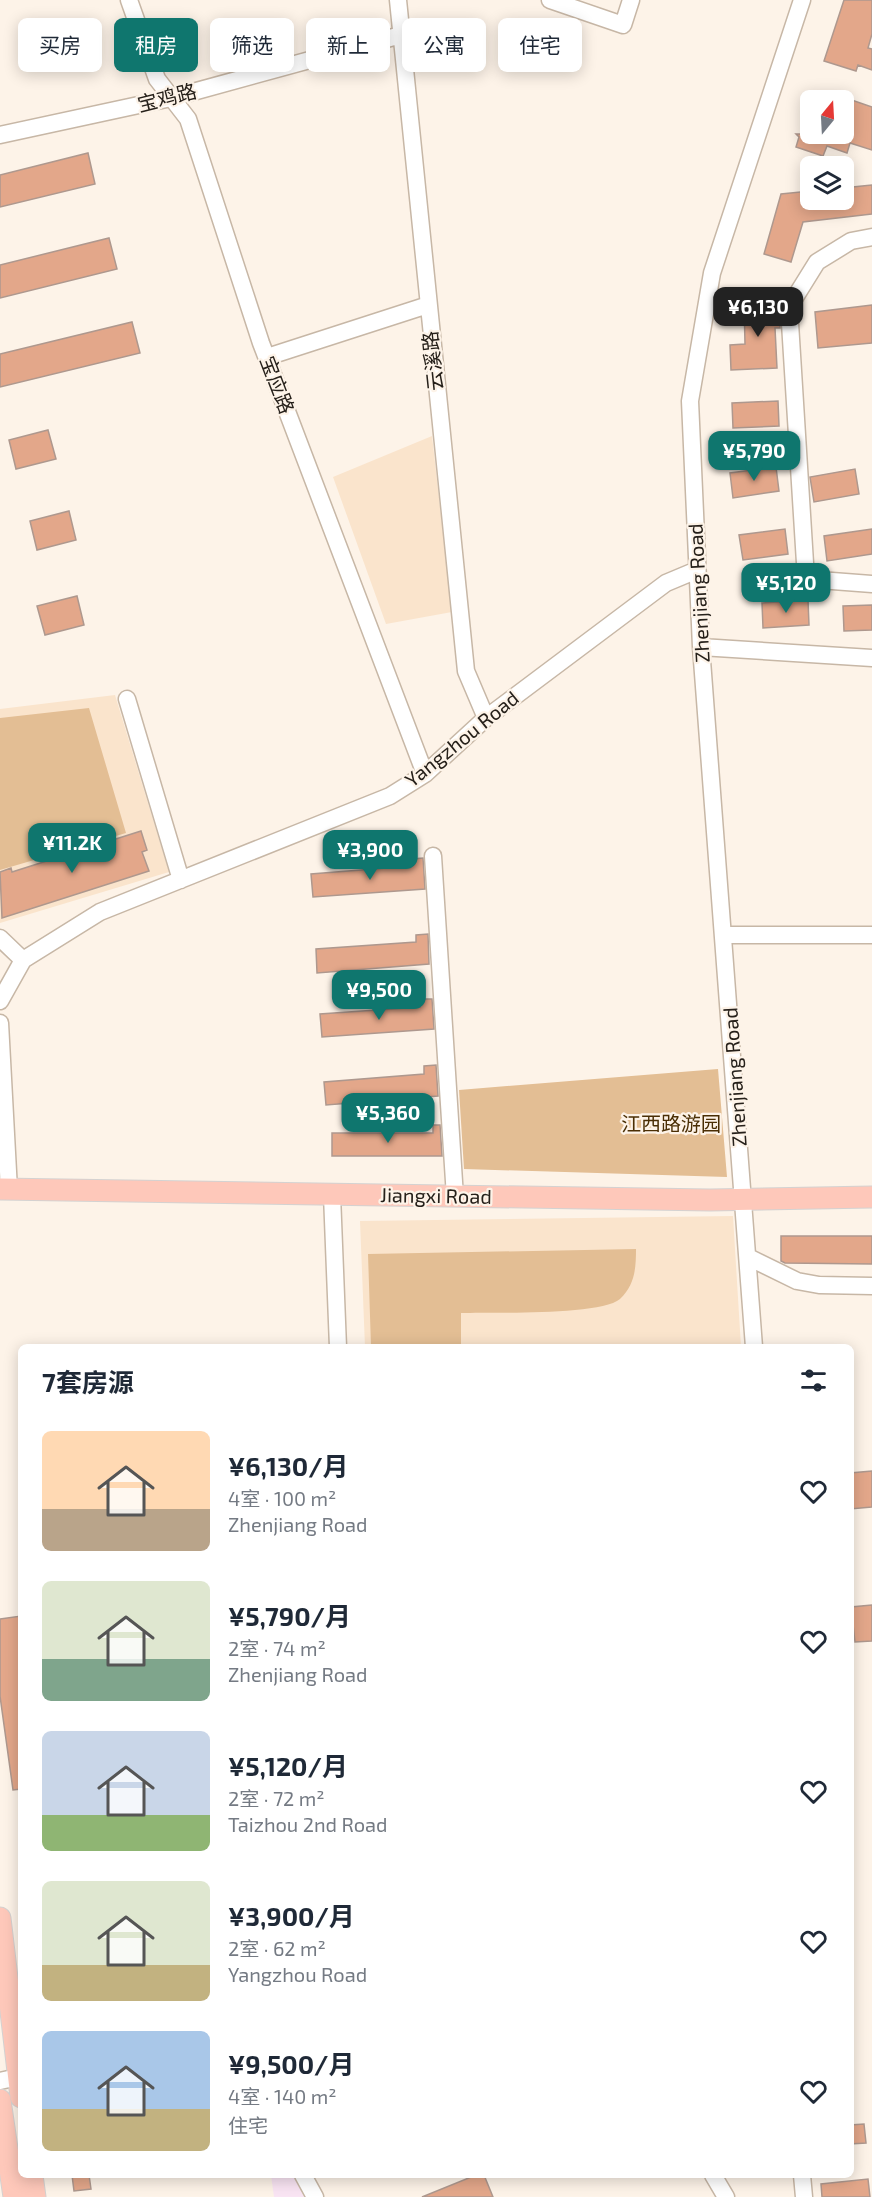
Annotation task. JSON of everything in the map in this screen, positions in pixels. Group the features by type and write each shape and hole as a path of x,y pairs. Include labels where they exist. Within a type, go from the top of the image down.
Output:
{"main road":[{"name":"Jiangxi Road","path":"4,1189 745,1200 872,1197"},
{"path":"0,1918 10,2001 13,2085"},
{"path":"0,2100 14,2197"},
{"path":"32,2178 35,2197"}],"street":[{"name":"宝应路","path":"129,0 157,79 188,119 267,357 425,774"},
{"name":"云溪路","path":"398,0 466,671 486,718"},
{"path":"550,0 623,25 631,0"},
{"name":"Zhenjiang Road","path":"754,1344 745,1200 701,647 690,401 712,273 802,0"},
{"name":"宝鸡路","path":"0,135 171,98 401,35"},
{"path":"872,237 851,241 817,262 789,307 806,579 872,584"},
{"path":"267,357 428,305"},
{"name":"Yangzhou Road","path":"0,1001 23,960 100,912 390,796 425,774 486,718 666,583 697,570"},
{"path":"701,647 872,658"},
{"path":"127,699 181,880"},
{"path":"433,856 454,1197"},
{"path":"724,935 872,935"},
{"path":"0,938 23,960"},
{"path":"0,1023 4,1189"},
{"path":"332,1195 338,1344"},
{"path":"748,1257 797,1281 819,1285 872,1286"},
{"path":"305,2178 315,2197"},
{"path":"715,2178 726,2197"},
{"path":"802,2178 804,2197"}],"shaded area":[{"path":"432,436 452,612 386,624 333,477"},
{"path":"115,695 169,872 0,923 0,709"},
{"path":"733,1216 741,1344 365,1344 360,1221"},
{"path":"271,2178 294,2178 304,2197 274,2197"}],"green space":[{"path":"89,708 126,833 0,870 0,718"},
{"name":"江西路游园","path":"718,1069 727,1177 464,1169 459,1090"},
{"path":"636,1249 632,1282 620,1299 609,1304 569,1311 461,1313 461,1344 371,1344 368,1254"}],"building":[{"path":"844,0 872,0 872,34 868,48 872,49 872,70 858,65 856,71 824,61"},
{"path":"854,101 872,107 872,150 853,144"},
{"path":"796,134 800,134 800,144 850,144 847,153 827,146 823,156 796,147 799,137"},
{"path":"88,153 95,184 0,207 0,175"},
{"path":"872,185 872,214 803,222 791,262 764,254 781,194 800,192 800,210 854,210 854,187"},
{"path":"109,238 117,269 0,298 0,265"},
{"path":"744,303 780,303 780,328 775,328 777,368 731,370 730,345 745,344"},
{"path":"872,305 872,343 818,348 815,312"},
{"path":"132,322 140,353 0,387 0,354"},
{"path":"778,401 779,426 733,428 732,403"},
{"path":"48,430 56,459 16,469 9,440"},
{"path":"776,467 779,491 733,498 730,473"},
{"path":"855,469 859,494 814,502 810,477"},
{"path":"69,511 76,540 37,550 30,521"},
{"path":"785,529 788,554 743,560 739,535"},
{"path":"872,529 872,554 827,561 824,536"},
{"path":"77,596 84,625 45,635 37,606"},
{"path":"808,600 809,625 763,628 762,603"},
{"path":"872,605 872,630 844,631 843,606"},
{"path":"141,831 147,850 142,852 149,871 2,918 0,872 11,868 12,872"},
{"path":"423,858 425,889 313,897 311,874 411,866 411,859"},
{"path":"428,934 429,964 317,973 316,949 416,942 416,935"},
{"path":"420,999 432,999 434,1029 322,1037 320,1014 420,1007"},
{"path":"436,1065 438,1096 326,1105 324,1082 424,1074 424,1066"},
{"path":"433,1125 440,1125 442,1156 332,1156 332,1133 433,1133"},
{"path":"781,1236 872,1236 872,1264 785,1263 781,1261"},
{"path":"872,1471 872,1507 854,1509 854,1473"},
{"path":"872,1605 872,1641 855,1642 854,1607"},
{"path":"18,1616 18,1789 13,1790 0,1696 0,1619"},
{"path":"864,2124 866,2143 854,2144 854,2125"},
{"path":"72,2178 89,2178 91,2189 74,2191"},
{"path":"469,2178 485,2178 493,2197 422,2197"},
{"path":"868,2179 870,2197 822,2197 821,2184"}]}
